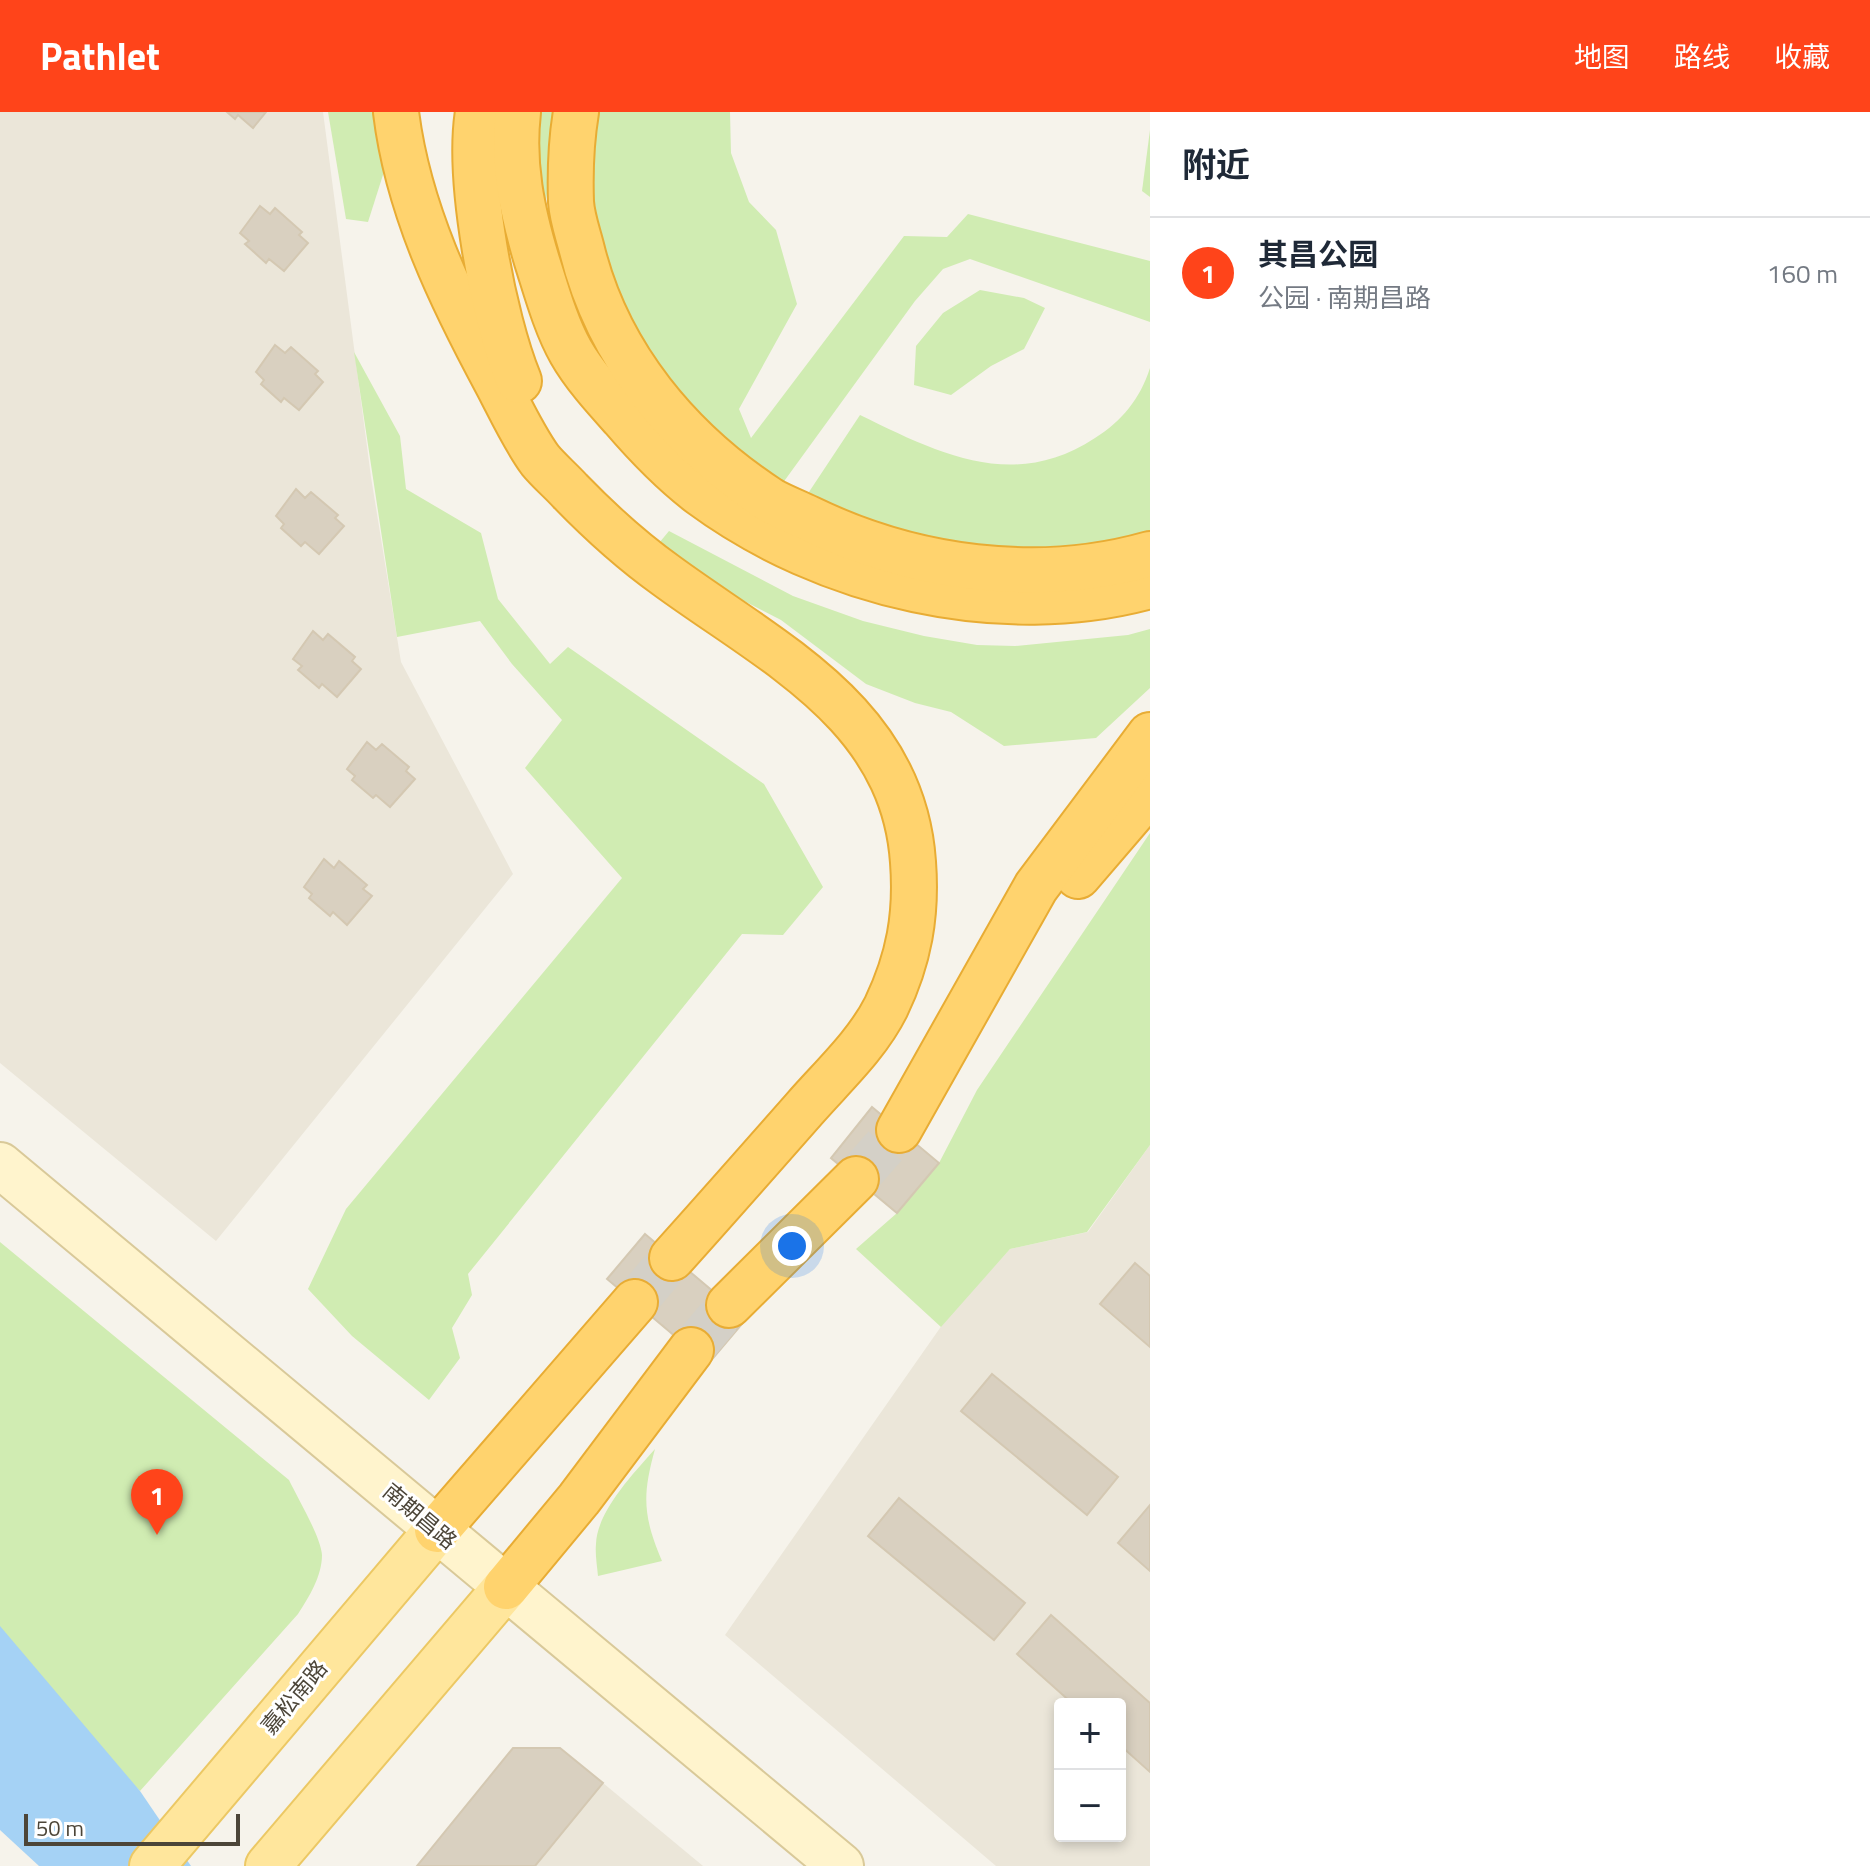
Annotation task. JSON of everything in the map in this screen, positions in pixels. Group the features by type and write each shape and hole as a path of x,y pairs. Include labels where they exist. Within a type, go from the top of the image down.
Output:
{"highway":[{"path":"478,112 475,133 480,214 508,354 529,407 583,504"},
{"path":"518,112 515,137 521,210 544,283 571,352 612,406 653,452 701,494 756,528 813,557 875,579 934,593 997,601 1067,599 1150,586"},
{"path":"576,112 571,142 571,205 587,270 610,330 642,381 671,415 725,466 772,501 827,528 887,550 944,563 1000,570 1067,569 1150,554"},
{"path":"397,120 416,202 432,248 500,390 541,460 623,542 810,677 857,722 891,773 911,835 916,899 906,960 884,1010 853,1054 672,1258"},
{"path":"1150,735 1036,887 899,1130 1054,903 1150,792"},
{"path":"729,1305 856,1179"},
{"path":"437,1530 635,1302"},
{"path":"506,1587 579,1499 691,1350"}],"main road":[{"name":"南期昌路","path":"0,1165 841,1866"},
{"name":"嘉松南路","path":"152,1866 437,1530"},
{"path":"268,1866 506,1587"}],"shaded area":[{"path":"0,112 323,112 371,477 401,662 513,874 216,1241 0,1063"},
{"path":"1150,1145 1150,1866 996,1866 725,1635 947,1318 1010,1249 1088,1232"},
{"path":"603,1783 703,1866 535,1866"}],"green space":[{"path":"328,112 403,112 368,222 346,219"},
{"path":"529,112 558,112 541,238"},
{"path":"596,112 730,112 731,153 749,202 776,230 797,304 739,409 751,438 904,236 947,237 968,214 1150,261 1150,322 970,259 943,269 915,301 777,491 623,336 587,187"},
{"path":"1150,130 1150,197 1142,191"},
{"path":"980,290 1024,298 1045,308 1024,349 991,366 951,395 914,385 916,346 943,313"},
{"path":"354,352 400,436 406,489 481,533 498,599 550,664 568,647 764,784 823,887 783,935 742,934 468,1274 472,1295 452,1328 460,1358 429,1400 352,1336 308,1289 346,1209 622,878 525,768 562,720 512,664 480,621 397,637"},
{"path":"1150,368 1150,544 992,558 803,501 860,415 918,442 976,461 1035,463 1065,454 1114,424 1135,399"},
{"path":"669,531 793,596 863,621 924,636 977,645 1015,646 1128,635 1150,629 1150,688 1096,738 1004,746 951,712 915,703 866,684 781,620 684,570 654,549"},
{"path":"1150,833 1150,1145 1087,1232 1010,1249 941,1327 856,1249 897,1213 939,1163 977,1090"},
{"path":"0,1242 289,1480 321,1547 317,1578 298,1614 140,1791 45,1691 0,1635"},
{"path":"655,1449 646,1506 662,1561 598,1576 596,1544 603,1519 618,1493"}],"water":[{"path":"0,1626 140,1791 191,1866 39,1866 0,1830"}],"building":[{"path":"227,112 266,112 253,128 238,115 235,119"},
{"path":"260,206 270,214 275,208 302,232 299,235 308,243 284,271 269,259 266,263 245,244 249,241 240,233"},
{"path":"275,345 285,353 291,347 318,371 315,374 323,382 299,410 284,398 281,402 261,384 264,380 256,372"},
{"path":"296,489 305,498 311,492 338,515 335,518 344,526 319,554 305,542 301,546 281,528 284,524 276,516"},
{"path":"313,631 323,640 328,634 355,657 352,661 361,669 337,697 322,684 319,688 298,670 302,666 293,659"},
{"path":"367,742 376,750 382,744 409,767 406,771 415,779 390,807 376,795 373,798 352,780 355,776 347,769"},
{"path":"324,859 334,868 339,861 367,885 363,889 372,896 347,925 333,912 330,916 309,898 312,894 304,887"},
{"path":"872,1107 939,1163 897,1213 831,1158"},
{"path":"645,1234 746,1319 708,1364 607,1279"},
{"path":"1135,1263 1150,1276 1150,1347 1100,1304"},
{"path":"992,1374 1118,1477 1087,1515 961,1411"},
{"path":"899,1498 1025,1603 994,1640 868,1536"},
{"path":"1150,1505 1150,1571 1118,1543"},
{"path":"1051,1615 1150,1703 1150,1772 1126,1750 1126,1698 1066,1698 1017,1654"},
{"path":"513,1748 560,1748 603,1783 535,1866 417,1866"}],"tunnel":[{"path":"856,1179 899,1130"},
{"path":"635,1302 672,1258"},
{"path":"691,1350 729,1305"}],"place":[{"name":"其昌公园","path":"157,1535"}]}
